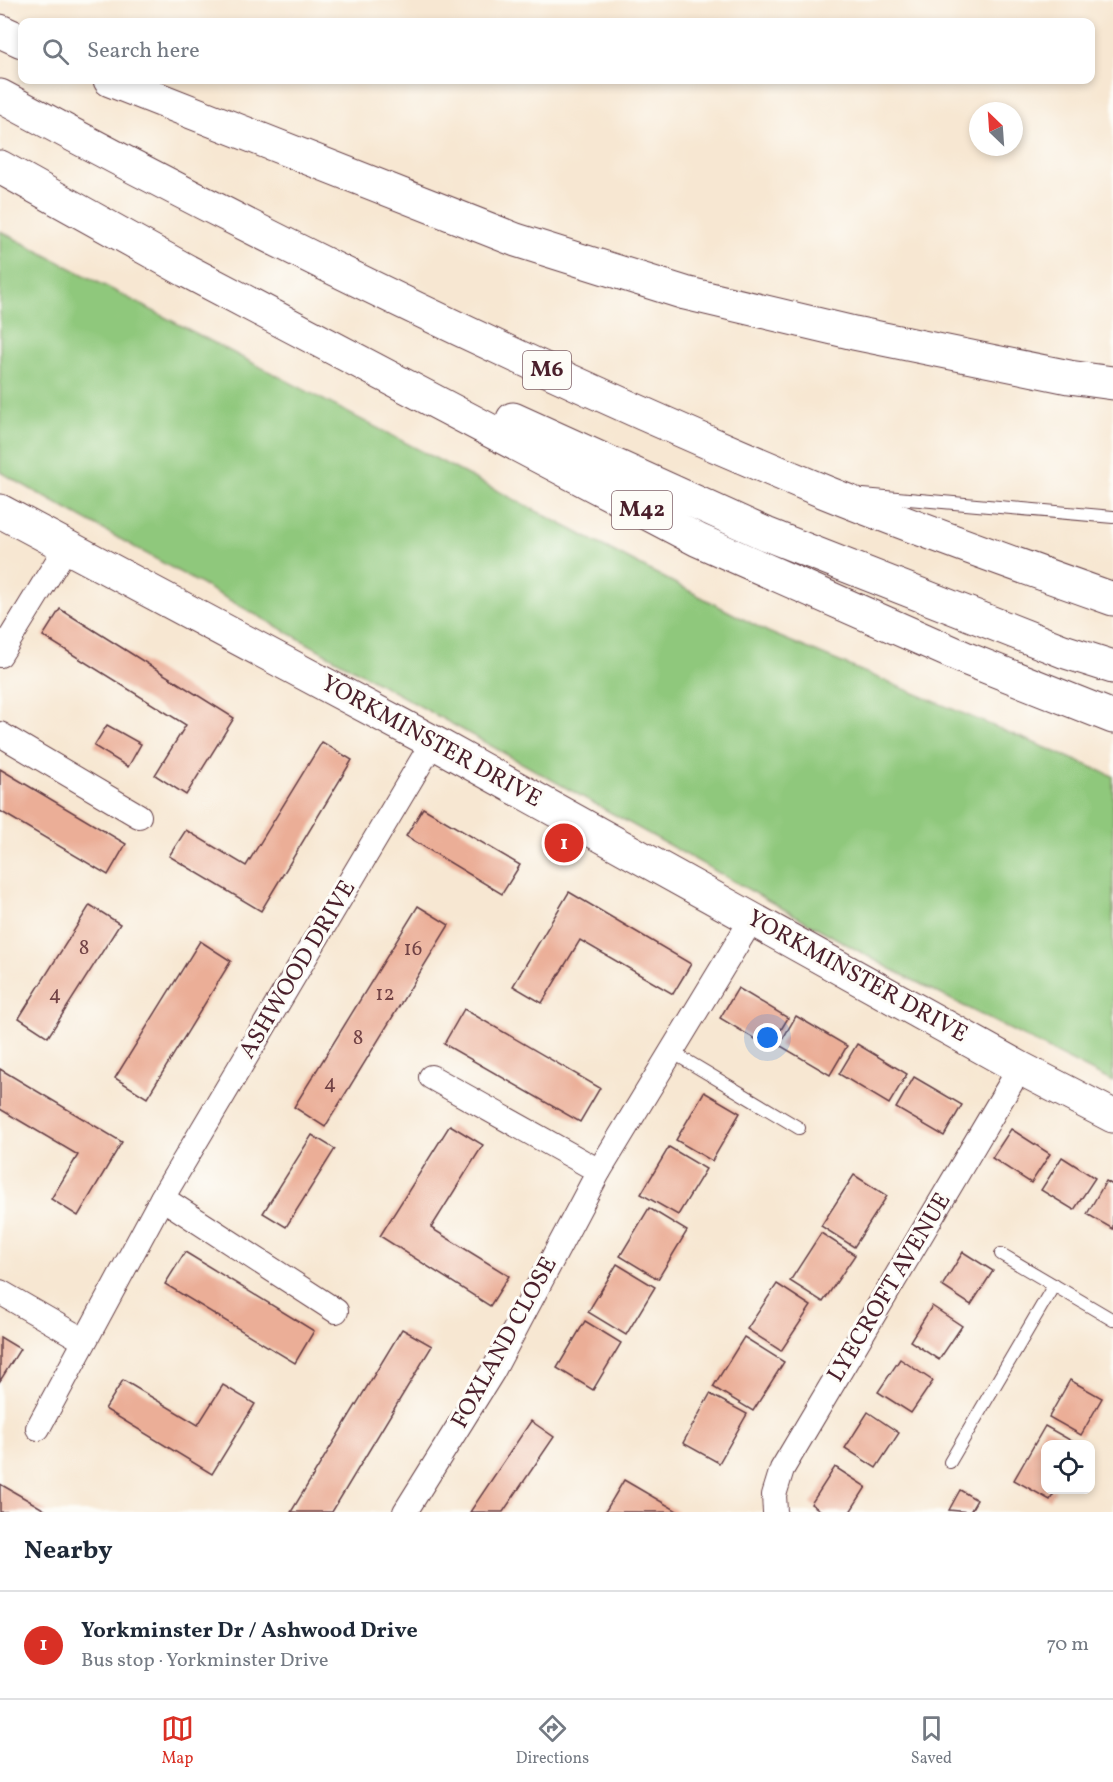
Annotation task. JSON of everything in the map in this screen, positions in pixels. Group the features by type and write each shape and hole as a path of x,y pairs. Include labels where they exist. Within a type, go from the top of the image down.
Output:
{"main road":[{"path":"0,31 18,40"},
{"path":"120,84 516,240 685,293 855,333 1069,377 1113,383"},
{"name":"M6","path":"0,96 175,190 495,347 826,492 1113,599"},
{"name":"M6","path":"0,167 187,271 766,534 1063,651 1113,667"},
{"name":"M42","path":"187,271 698,540 967,660 1113,717"},
{"name":"YORKMINSTER DRIVE","path":"0,511 433,742 1020,1068 1113,1116"}],"street":[{"path":"0,655 68,546"},
{"path":"0,734 139,816"},
{"name":"ASHWOOD DRIVE","path":"38,1428 83,1340 162,1198 433,742"},
{"name":"FOXLAND CLOSE","path":"405,1512 493,1371 599,1171 752,919"},
{"name":"LYECROFT AVENUE","path":"775,1512 774,1495 782,1469 1020,1068"},
{"path":"430,1077 599,1171"},
{"path":"162,1198 336,1311"},
{"path":"0,1292 83,1340"}],"lane":[{"path":"826,492 969,502 1113,517"},
{"path":"672,1052 799,1128"},
{"path":"1001,1254 1113,1320"},
{"path":"950,1462 1054,1285"}],"green space":[{"path":"0,231 768,632 1113,776 1113,1082 891,969 0,472"}],"building":[{"path":"60,609 234,718 186,795 155,775 186,725 43,636"},
{"path":"107,725 141,744 128,767 94,746"},
{"path":"322,742 352,760 261,911 169,856 186,830 246,866"},
{"path":"0,769 126,844 108,875 0,811"},
{"path":"423,808 520,865 502,894 406,836"},
{"path":"569,892 691,964 673,994 580,940 542,1003 513,986"},
{"path":"90,905 120,924 48,1037 19,1018"},
{"path":"418,906 449,925 325,1127 294,1107"},
{"path":"200,941 231,961 147,1098 115,1078"},
{"path":"738,988 788,1018 770,1048 720,1018"},
{"path":"464,1009 600,1088 580,1122 444,1044"},
{"path":"796,1016 847,1046 830,1075 779,1045"},
{"path":"857,1044 907,1074 889,1104 839,1074"},
{"path":"0,1069 122,1142 78,1216 51,1199 78,1155 0,1109"},
{"path":"914,1077 962,1105 944,1136 896,1108"},
{"path":"704,1092 740,1113 712,1161 676,1140"},
{"path":"450,1125 483,1145 431,1228 509,1276 490,1306 380,1236"},
{"path":"1011,1129 1050,1154 1031,1183 992,1158"},
{"path":"312,1135 335,1149 286,1227 263,1213"},
{"path":"669,1147 706,1169 678,1215 641,1194"},
{"path":"1062,1157 1095,1178 1074,1210 1041,1190"},
{"path":"854,1175 887,1196 854,1247 821,1226"},
{"path":"1106,1181 1113,1185 1113,1229 1087,1214"},
{"path":"649,1208 687,1231 658,1279 620,1256"},
{"path":"821,1233 855,1255 823,1302 790,1281"},
{"path":"185,1252 314,1331 295,1363 165,1284"},
{"path":"963,1252 993,1271 971,1305 942,1286"},
{"path":"617,1264 655,1287 626,1335 588,1312"},
{"path":"777,1284 811,1306 781,1351 747,1329"},
{"path":"932,1306 962,1326 939,1360 910,1341"},
{"path":"585,1321 621,1343 593,1390 557,1368"},
{"path":"402,1329 432,1346 332,1512 291,1512"},
{"path":"0,1337 20,1349 0,1381"},
{"path":"744,1337 784,1362 753,1411 713,1387"},
{"path":"900,1359 933,1381 911,1413 878,1392"},
{"path":"123,1380 198,1425 223,1385 255,1404 212,1474 105,1409"},
{"path":"1070,1380 1102,1398 1081,1435 1049,1417"},
{"path":"710,1394 747,1414 719,1463 683,1443"},
{"path":"868,1412 899,1433 876,1468 845,1448"},
{"path":"531,1421 554,1437 503,1512 470,1512"},
{"path":"1045,1426 1070,1440 1041,1440 1041,1494 1054,1494 1050,1500 1014,1480"},
{"path":"835,1467 866,1487 850,1512 823,1512 811,1504"},
{"path":"624,1480 679,1512 605,1512"},
{"path":"0,1484 33,1503 48,1512 0,1512"},
{"path":"960,1490 977,1500 970,1512 949,1510"}],"place":[{"name":"Yorkminster Dr / Ashwood Drive","path":"564,843"}]}
